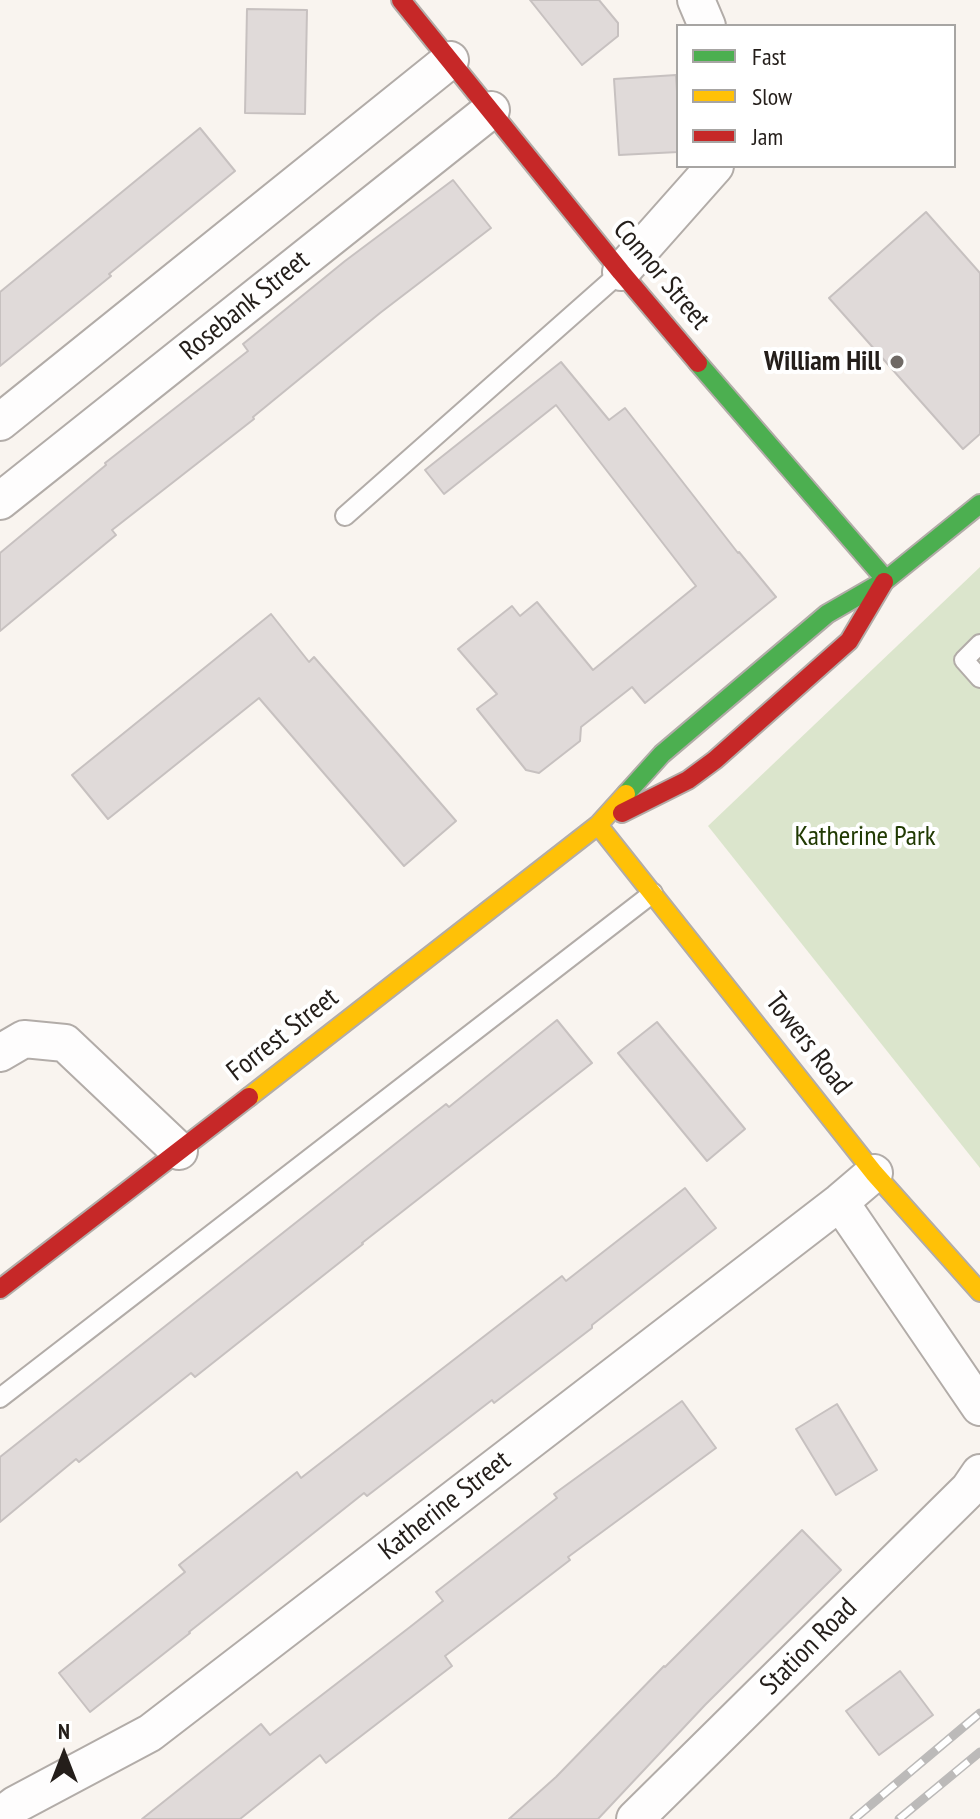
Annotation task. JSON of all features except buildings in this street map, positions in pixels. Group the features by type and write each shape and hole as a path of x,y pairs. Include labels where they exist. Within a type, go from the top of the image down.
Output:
{"main road":[{"name":"Connor Street","path":"401,0 621,272 886,580"},
{"name":"Forrest Street","path":"0,1289 598,825 662,754 827,614 886,580 980,504"},
{"name":"Forrest Street","path":"598,825 688,780 715,760 849,641 886,580"},
{"name":"Towers Road","path":"598,825 874,1173 980,1292"}],"street":[{"path":"696,0 706,24"},
{"path":"0,422 450,60"},
{"name":"Rosebank Street","path":"0,501 491,110"},
{"path":"621,272 713,168"},
{"path":"0,1053 24,1039 65,1043 179,1151"},
{"name":"Katherine Street","path":"0,1816 150,1733 874,1173"},
{"path":"840,1202 980,1407"},
{"name":"Station Road","path":"635,1819 969,1489 980,1473"}],"lane":[{"path":"345,516 621,272"},
{"path":"980,644 964,660 980,678"},
{"path":"0,1398 653,893"}],"green space":[{"name":"Katherine Park","path":"980,567 980,1168 708,826"}],"railway":[{"path":"854,1819 980,1713"},
{"path":"899,1819 980,1752"}],"traffic: fast":[{"path":"698,363 886,580"},
{"path":"626,794 662,754 827,614 886,580 980,504"}],"traffic: slow":[{"path":"249,1097 598,825 626,794"},
{"path":"598,825 874,1173 980,1292"}],"traffic: jam":[{"path":"401,0 698,363"},
{"path":"622,813 688,780 715,760 849,641 884,582"},
{"path":"0,1289 249,1097"}],"place":[{"name":"William Hill","path":"897,362"}]}
